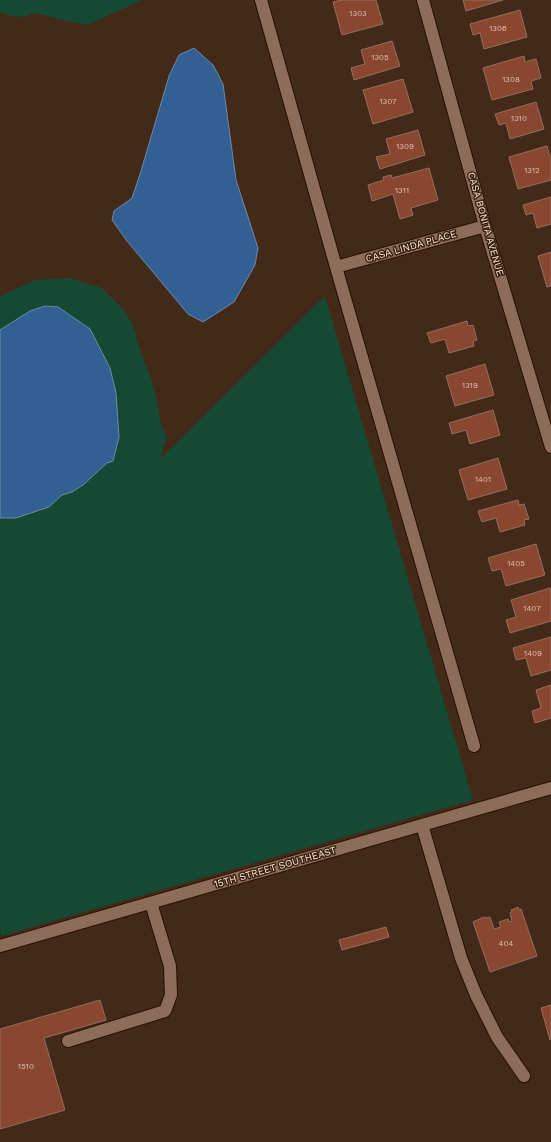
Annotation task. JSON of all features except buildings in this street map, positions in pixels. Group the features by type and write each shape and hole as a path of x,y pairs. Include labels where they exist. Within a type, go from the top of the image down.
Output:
{"street":[{"path":"261,0 474,746"},
{"name":"CASA BONITA AVENUE","path":"423,0 486,226 551,447"},
{"name":"CASA LINDA PLACE","path":"336,267 486,226"},
{"name":"15TH STREET SOUTHEAST","path":"0,946 551,788"},
{"path":"422,825 461,958 476,995 497,1037 524,1076"},
{"path":"68,1041 165,1011 171,995 170,966 151,903"}],"green space":[{"path":"0,0 143,0 87,25 36,13 22,17 6,15 0,12"},
{"path":"69,278 102,288 123,309 132,323 141,353 150,375 158,404 160,421 167,437 160,459 325,296 473,800 1,936 0,518 16,518 49,507 62,495 72,492 83,485 107,463 1,329 0,330 0,296 35,280"}],"water":[{"path":"194,48 213,65 223,84 236,180 258,248 255,265 234,302 203,322 188,314 127,241 112,220 114,211 132,198 169,76 179,55"},
{"path":"45,306 58,307 90,329 110,368 116,393 119,437 113,461 107,463 83,485 72,492 62,495 49,507 16,518 0,518 0,330 30,311"}]}
